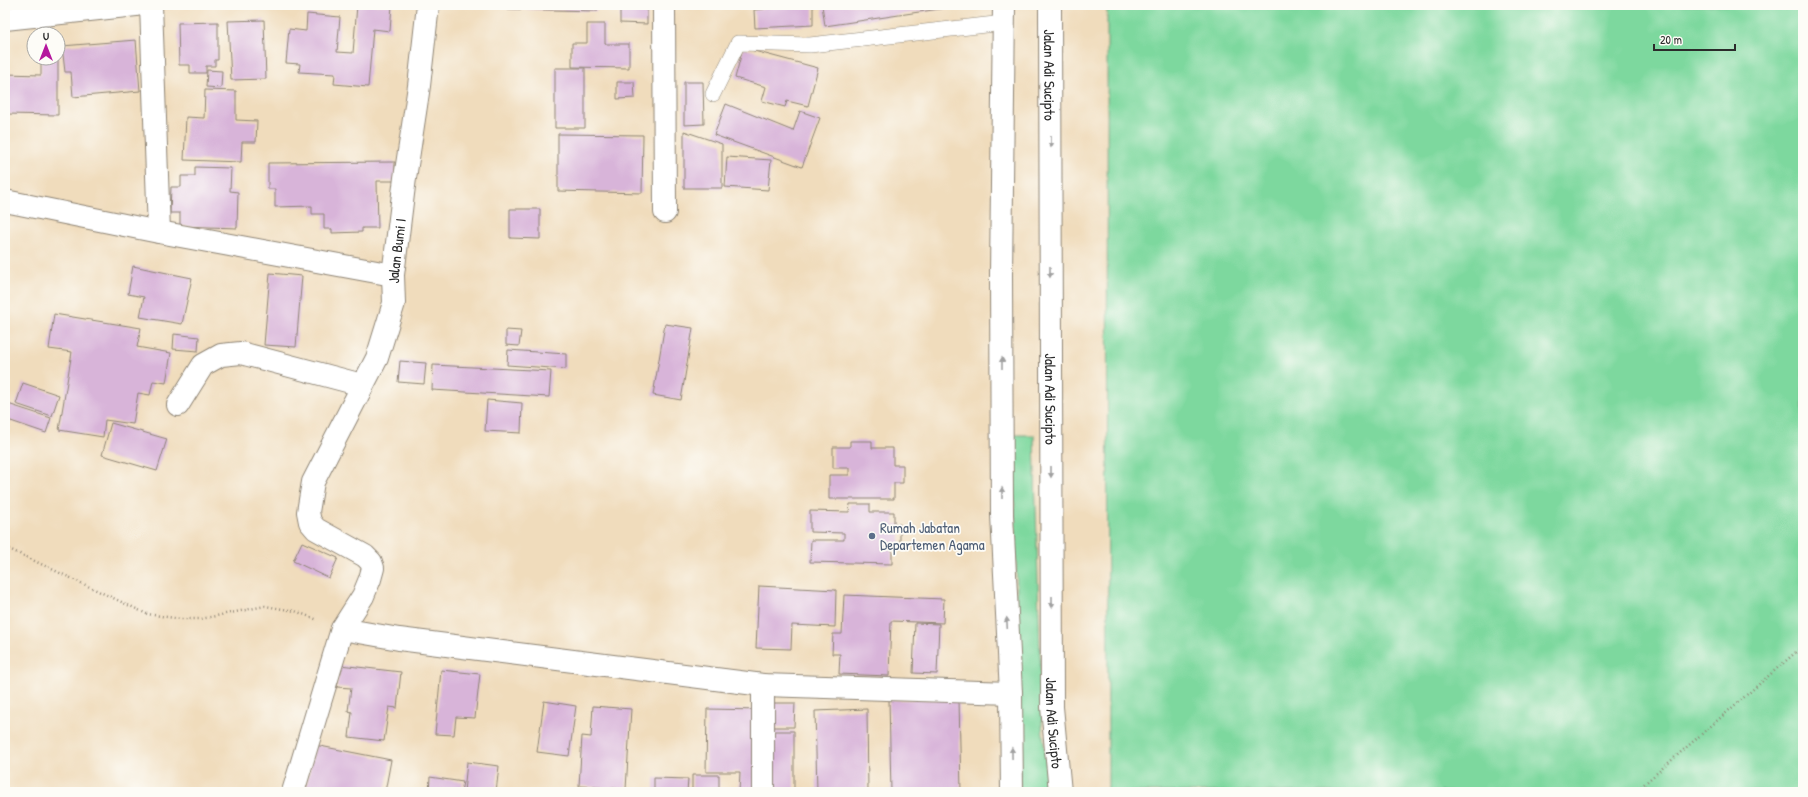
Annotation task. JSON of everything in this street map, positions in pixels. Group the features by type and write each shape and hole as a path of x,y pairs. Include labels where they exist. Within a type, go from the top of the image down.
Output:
{"main road":[{"path":"5,19 136,5"},
{"path":"151,5 159,232"},
{"name":"Jalan Bumi I","path":"342,629 363,596 373,568 371,562 365,556 316,529 310,522 308,512 313,482 377,358 394,303 393,275 405,178 419,86 428,5"},
{"path":"664,5 665,212"},
{"name":"Jalan Adi Sucipto","path":"1050,5 1052,707 1060,792"},
{"path":"1004,14 1001,275 1002,515 1011,693 1012,792"},
{"path":"5,201 159,232 393,275"},
{"path":"178,405 203,365 221,355 241,353 362,385"},
{"path":"292,792 342,629 400,640 763,684 1011,693"},
{"path":"763,684 763,792"}],"lane":[{"path":"713,94 738,43 810,45 1004,14"}],"path":[{"path":"5,547 147,614 181,618 202,618 265,606 295,611 342,629"},
{"path":"1635,792 1803,646"}],"green space":[{"path":"1107,5 1803,5 1803,792 1108,792"},
{"path":"1013,435 1034,435 1042,725 1049,792 1020,792"}],"building":[{"path":"357,5 392,5 390,31 373,29 368,87 334,84 335,74 299,72 300,64 286,63 289,29 306,31 307,14 340,17 337,52 353,53"},
{"path":"507,5 622,5 622,7 597,7 597,11 507,9"},
{"path":"625,5 656,5 656,7 625,7"},
{"path":"764,5 813,5 813,25 755,28 754,10 764,9"},
{"path":"822,5 945,5 946,8 825,26"},
{"path":"620,9 647,9 647,24 620,23"},
{"path":"264,20 266,79 231,80 228,21"},
{"path":"218,22 218,60 215,60 215,66 206,66 206,73 190,73 190,65 179,65 178,23"},
{"path":"587,24 605,24 605,44 629,44 629,68 572,67 572,43 587,43"},
{"path":"136,40 140,91 73,97 71,72 65,72 66,46"},
{"path":"743,48 818,68 808,106 787,101 785,107 762,101 766,87 735,78"},
{"path":"41,66 58,66 58,115 6,114 6,74 41,75"},
{"path":"555,68 585,68 585,128 555,128"},
{"path":"207,70 222,71 221,88 206,87"},
{"path":"617,82 634,82 635,98 617,99"},
{"path":"684,82 703,82 704,124 684,125"},
{"path":"205,90 236,91 236,120 257,121 256,142 242,142 241,162 184,160 186,117 204,118"},
{"path":"726,104 793,131 800,111 820,118 802,167 714,135"},
{"path":"5,119 8,119 8,181 5,181"},
{"path":"684,131 722,144 722,188 684,188"},
{"path":"558,134 643,135 642,193 558,191"},
{"path":"727,157 771,160 768,190 725,187"},
{"path":"395,162 395,181 377,181 378,228 362,228 362,232 332,233 332,229 324,229 324,214 312,214 312,206 275,207 275,189 268,189 268,163"},
{"path":"195,167 231,168 230,191 238,192 237,228 180,226 180,213 170,213 171,187 181,187 181,176 195,176"},
{"path":"510,209 540,209 540,239 510,238"},
{"path":"133,266 192,278 182,324 140,317 144,297 128,294"},
{"path":"270,273 302,276 296,347 264,345"},
{"path":"54,314 141,328 137,347 171,353 166,383 153,381 150,395 138,393 133,424 105,420 103,437 59,430 72,352 49,349"},
{"path":"665,324 693,328 681,400 653,395"},
{"path":"506,330 521,331 519,346 506,345"},
{"path":"174,334 199,337 198,351 173,349"},
{"path":"508,350 566,354 566,369 507,365"},
{"path":"400,361 426,363 424,384 398,382"},
{"path":"433,365 551,371 549,397 432,390"},
{"path":"23,383 59,395 52,416 16,404"},
{"path":"487,400 522,403 521,433 485,431"},
{"path":"5,403 51,418 46,433 5,419"},
{"path":"111,423 167,439 157,471 102,455"},
{"name":"Rumah Jabatan Departemen Agama","path":"850,441 872,441 872,448 893,448 893,465 903,465 903,483 894,483 894,499 829,499 829,475 849,475 849,468 833,468 833,447 850,447"},
{"name":"Rumah Jabatan Departemen Agama","path":"850,504 870,504 870,512 894,512 894,524 900,524 900,545 892,545 892,564 810,562 811,540 844,540 844,533 810,532 810,511 849,512"},
{"path":"302,542 338,558 329,578 293,561"},
{"path":"759,586 836,590 835,627 792,625 791,649 756,648"},
{"path":"844,595 944,599 943,623 891,621 889,676 839,674 840,654 832,654 833,634 842,634"},
{"path":"915,623 939,624 937,674 913,673"},
{"path":"340,665 401,672 397,708 389,707 384,741 349,737 352,712 348,711 351,688 337,687"},
{"path":"441,670 480,674 475,718 456,717 454,735 435,734"},
{"path":"959,699 961,792 891,792 889,700"},
{"path":"544,701 576,706 569,756 537,752"},
{"path":"765,703 795,703 794,727 764,727"},
{"path":"593,706 631,709 626,789 579,786 582,736 591,737"},
{"path":"707,709 761,710 759,792 739,792 740,772 706,772"},
{"path":"867,709 868,792 817,792 815,711"},
{"path":"766,731 794,731 794,792 766,792"},
{"path":"315,745 391,760 385,792 305,792"},
{"path":"467,762 499,766 496,792 464,792"},
{"path":"692,775 719,775 719,792 692,792"},
{"path":"430,777 463,782 461,792 429,792"},
{"path":"654,778 688,779 687,792 654,792"}],"place":[{"name":"Rumah Jabatan Departemen Agama","path":"872,536"}]}
